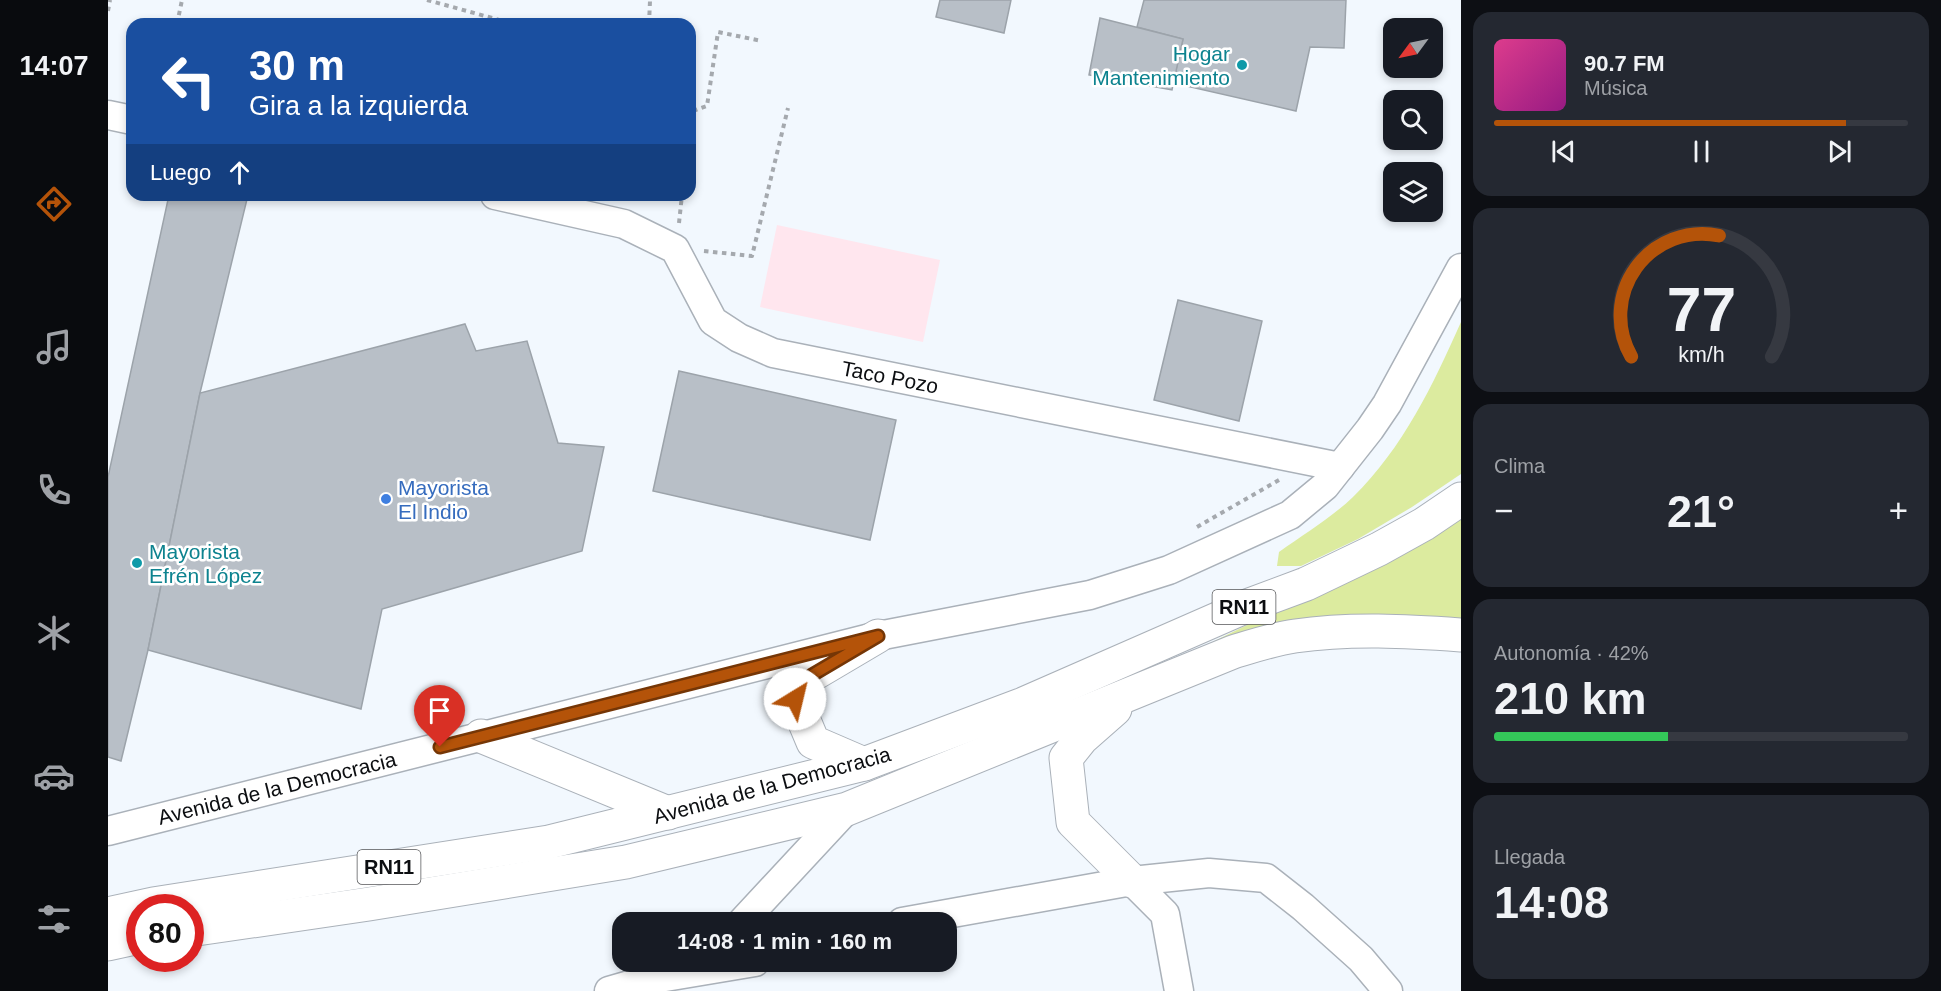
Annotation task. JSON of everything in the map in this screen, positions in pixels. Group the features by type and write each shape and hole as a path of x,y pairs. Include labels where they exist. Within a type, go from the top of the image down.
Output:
{"highway":[{"name":"Avenida de la Democracia","path":"108,914 153,904 549,842 864,764 1021,705 1247,606 1325,575 1424,524 1461,499"},
{"name":"Avenida de la Democracia","path":"204,928 369,904 626,862 847,809 1233,652 1294,636 1382,632 1461,635"},
{"path":"864,764 813,742 795,699 802,685 812,675 878,636"},
{"path":"1131,693 1082,738 1066,758 1073,822 1131,881"},
{"path":"481,736 668,813"},
{"path":"108,944 126,940"}],"street":[{"path":"108,115 126,119"},
{"path":"522,201 624,224 675,249"},
{"name":"Taco Pozo","path":"675,249 713,321 739,338 772,353 1340,467"},
{"name":"Avenida de la Democracia","path":"108,831 878,636 1090,595 1169,570 1290,515 1325,486 1387,404 1461,268"},
{"name":"Avenida de la Democracia","path":"751,912 847,809"},
{"path":"957,912 1131,881 1209,873 1266,878 1304,907 1361,959 1388,991"},
{"path":"1131,881 1165,914 1179,991"},
{"path":"652,986 672,972"},
{"path":"609,991 652,986 712,972"}],"path":[{"path":"108,11 110,0"},
{"path":"178,18 182,0"},
{"path":"427,0 492,18"},
{"path":"649,18 650,1"},
{"path":"696,110 707,106 718,32 762,41"},
{"path":"681,201 675,249 752,256 788,108"}],"shaded area":[{"path":"777,225 940,260 923,342 760,307"}],"green space":[{"path":"1461,322 1461,474 1358,539 1301,566 1277,566 1279,552 1345,505 1387,458 1428,392"},
{"path":"1461,512 1461,626 1190,653 1296,601"}],"building":[{"path":"940,0 1011,0 1004,33 936,17"},
{"name":"Hogar Mantenimiento","path":"1144,0 1346,0 1344,48 1310,47 1296,111 1173,83 1183,39 1137,27"},
{"path":"1100,18 1183,39 1172,90 1089,75"},
{"name":"Mayorista Efrén López","path":"168,201 247,201 200,393 148,650 121,761 108,757 108,477"},
{"path":"1178,300 1262,321 1239,421 1154,400"},
{"name":"Mayorista El Indio","path":"465,324 476,351 527,341 558,443 604,447 582,551 382,609 361,709 148,650 200,393"},
{"path":"679,371 896,420 870,540 653,491"}],"place":[{"name":"Hogar Mantenimiento","path":"1242,65"},
{"name":"Mayorista El Indio","path":"386,499"},
{"name":"Mayorista Efrén López","path":"137,563"}],"route":[{"path":"440,747 878,636 812,675 802,685 795,699"}]}
